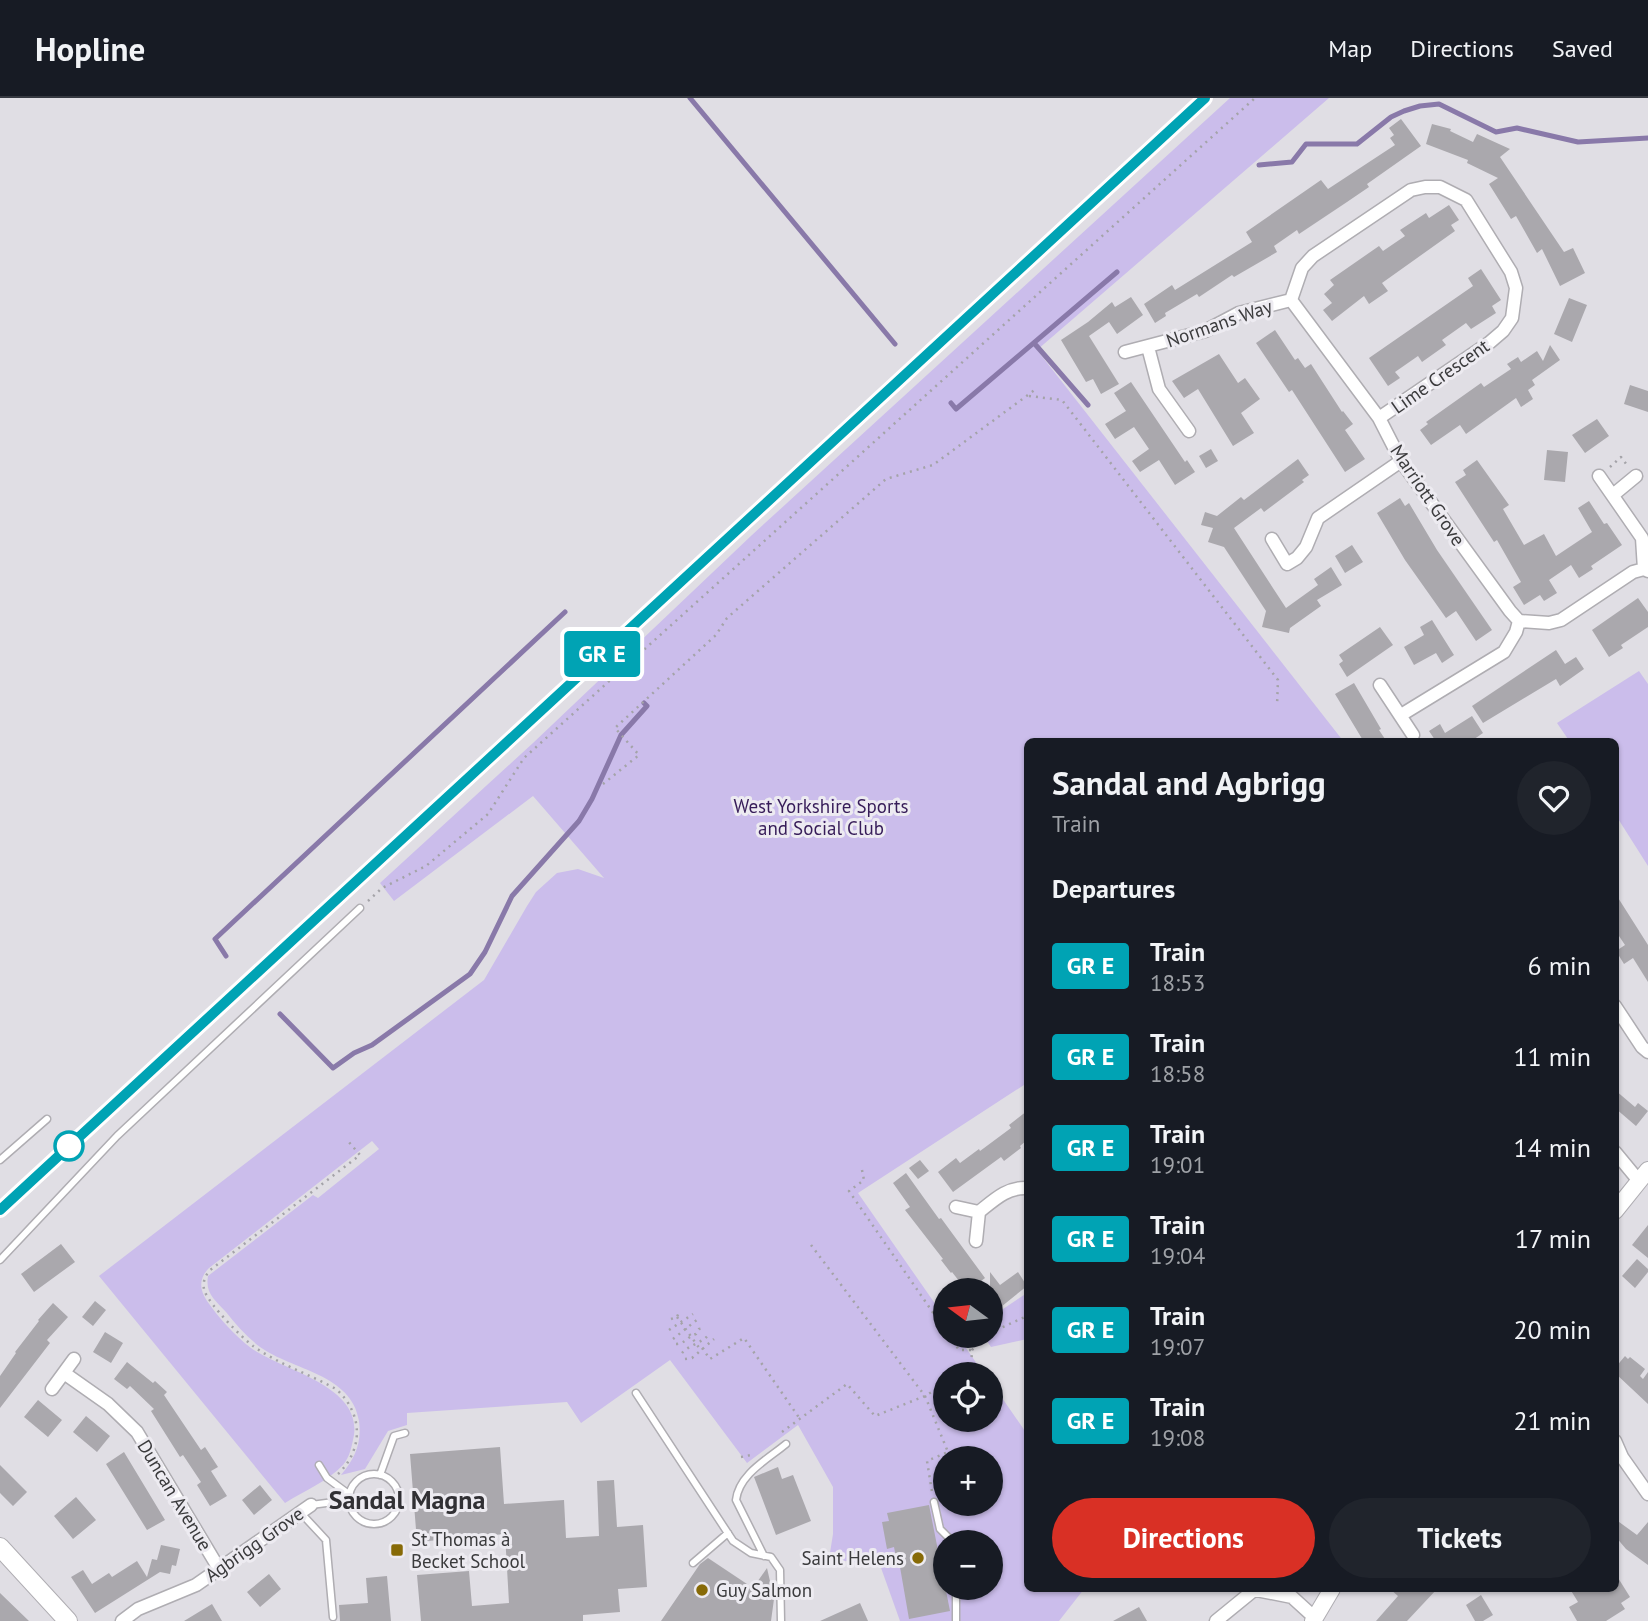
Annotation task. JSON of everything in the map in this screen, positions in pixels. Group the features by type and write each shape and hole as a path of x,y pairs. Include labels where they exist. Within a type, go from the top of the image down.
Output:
{"main road":[{"path":"0,1547 68,1621"}],"street":[{"name":"Lime Crescent","path":"1291,300 1302,268 1313,256 1411,190 1440,187 1466,200 1511,272 1516,288 1512,318 1503,331 1489,343 1379,418"},
{"name":"Normans Way","path":"1125,352 1206,331 1239,313 1291,300"},
{"name":"Marriott Grove","path":"1291,300 1379,418 1401,461 1520,621"},
{"name":"Normans Way","path":"1148,347 1159,389 1189,430"},
{"path":"1272,539 1287,564 1297,558 1306,547 1318,518 1401,461"},
{"path":"1401,715 1504,652 1520,621 1549,623 1561,620 1623,577 1646,570 1642,538 1599,476"},
{"path":"1613,495 1636,476"},
{"path":"1381,685 1413,735"},
{"path":"1619,1012 1648,1052"},
{"path":"1619,1155 1644,1175 1619,1206"},
{"path":"976,1241 979,1212 1002,1194 1024,1188"},
{"path":"956,1207 979,1212"},
{"path":"52,1389 74,1359"},
{"name":"Duncan Avenue","path":"64,1373 108,1404 137,1432 218,1567"},
{"path":"1619,1450 1648,1494"},
{"name":"Agbrigg Grove","path":"122,1621 138,1609 196,1584 305,1508"},
{"path":"1216,1621 1249,1592"},
{"path":"1267,1592 1292,1597 1314,1620 1330,1592"}],"lane":[{"path":"0,1260 117,1136 360,908"},
{"path":"0,1160 47,1119"},
{"path":"636,1393 733,1541 751,1553 771,1558 780,1570 781,1621"},
{"path":"380,1475 394,1436 405,1433"},
{"path":"764,1556 736,1500 737,1493 748,1474 786,1444"},
{"path":"320,1465 330,1481 349,1497"},
{"path":"380,1475 394,1484 399,1500 393,1516 378,1524 361,1521 351,1508 349,1497 352,1487 364,1477 380,1475"},
{"path":"333,1617 326,1540 305,1508 349,1497"},
{"path":"693,1563 728,1533"},
{"path":"956,1600 956,1621"}],"path":[{"path":"360,908 382,888 426,866 488,814 524,758 1255,98"},
{"path":"603,784 639,755 615,728 716,635 727,618 886,479 933,465 1036,389"},
{"path":"1027,396 1062,400 1278,680 1278,706"},
{"path":"330,1481 349,1462 355,1450 358,1435 352,1408 336,1389 251,1344 214,1306 205,1293 204,1278 360,1155 348,1141"},
{"path":"862,1170 864,1180 849,1192 933,1312"},
{"path":"811,1245 925,1396 946,1446"},
{"path":"671,1319 677,1317 680,1310"},
{"path":"669,1330 692,1316"},
{"path":"677,1317 710,1359 744,1338 800,1419"},
{"path":"1003,1327 1024,1317"},
{"path":"675,1337 696,1324 698,1319"},
{"path":"690,1335 704,1328"},
{"path":"686,1353 695,1342 709,1334"},
{"path":"686,1353 690,1335"},
{"path":"686,1353 701,1349 714,1339"},
{"path":"676,1344 686,1353"},
{"path":"958,1348 972,1350 971,1362"},
{"path":"780,1433 846,1384 875,1416 933,1391"},
{"path":"741,1457 751,1455"},
{"path":"933,1458 927,1461 933,1496"}],"green space":[{"name":"West Yorkshire Sports and Social Club","path":"1230,98 1329,98 1037,350 1341,738 1024,738 1024,1085 858,1193 933,1301 933,1348 966,1348 976,1362 933,1362 933,1432 1003,1432 1003,1399 1024,1430 1024,1592 1082,1592 1059,1621 900,1621 880,1565 829,1559 833,1534 833,1487 798,1425 747,1463 670,1360 581,1423 567,1402 407,1413 407,1425 388,1431 365,1469 341,1475 354,1456 358,1443 360,1429 354,1405 333,1383 260,1347 212,1296 207,1282 208,1276 313,1195 318,1198 379,1149 372,1141 209,1268 202,1280 201,1288 207,1301 239,1338 251,1348 317,1381 333,1392 345,1404 353,1418 354,1435 349,1455 343,1465 323,1481 285,1503 99,1276 484,980 536,892 557,873 578,869 604,878 533,796 394,901 380,883 533,743 752,535"},
{"path":"1639,671 1648,684 1648,866 1619,820 1619,738 1567,738 1557,723"},
{"path":"1024,1295 1024,1340 1003,1344 1003,1309"}],"building":[{"path":"1401,119 1421,146 1367,184 1369,187 1347,202 1299,234 1297,230 1274,246 1277,252 1234,277 1232,275 1199,297 1197,294 1165,313 1166,316 1155,323 1144,304 1172,285 1175,290 1252,242 1246,232 1321,180 1328,189 1395,145 1390,138 1394,135 1389,128"},
{"path":"1432,124 1451,129 1450,131 1473,142 1477,134 1510,149 1500,157 1564,252 1573,248 1585,273 1560,286 1542,249 1537,253 1516,216 1511,219 1489,184 1498,178 1467,163 1468,160 1426,144"},
{"path":"1449,205 1459,220 1451,225 1455,231 1382,283 1388,291 1369,304 1364,296 1332,321 1323,310 1332,303 1324,294 1334,285 1330,280 1379,246 1383,251 1405,236 1400,230 1426,213 1429,218"},
{"path":"1481,269 1501,300 1492,306 1496,313 1471,329 1466,323 1442,340 1446,345 1422,362 1418,356 1395,372 1400,378 1388,386 1369,358 1473,286 1468,278"},
{"path":"1131,297 1143,315 1117,334 1109,322 1089,336 1119,384 1101,394 1093,379 1086,382 1061,340 1112,302 1115,307"},
{"path":"1569,298 1587,305 1572,342 1554,334"},
{"path":"1275,330 1295,360 1298,358 1305,368 1311,364 1342,412 1353,424 1345,430 1365,459 1345,472 1292,390 1289,392 1256,343"},
{"path":"1550,345 1560,360 1532,380 1535,385 1528,390 1533,399 1521,407 1516,398 1466,434 1460,425 1431,445 1420,430 1428,424 1426,422 1481,383 1484,387 1511,369 1507,364 1518,357 1521,362 1537,351 1543,361"},
{"path":"1219,354 1238,383 1245,378 1260,399 1241,413 1254,433 1233,446 1198,389 1184,398 1172,381"},
{"path":"1131,382 1185,462 1187,460 1195,472 1175,485 1159,460 1140,472 1132,461 1149,449 1134,427 1115,439 1105,424 1126,411 1114,393"},
{"path":"1630,385 1648,391 1648,412 1624,404"},
{"path":"1597,419 1609,436 1585,453 1572,435"},
{"path":"1211,449 1218,461 1206,468 1199,456"},
{"path":"1547,450 1568,452 1565,482 1544,480"},
{"path":"1298,459 1309,475 1302,480 1304,482 1264,512 1261,508 1234,528 1286,608 1318,585 1314,579 1331,567 1342,585 1317,600 1321,606 1290,628 1289,633 1262,627 1266,611 1224,547 1208,542 1213,528 1201,525 1205,512 1217,516 1241,497 1244,500"},
{"path":"1477,460 1509,505 1503,509 1524,545 1544,534 1556,556 1592,532 1578,508 1589,501 1622,545 1591,566 1593,569 1579,578 1571,565 1549,580 1557,593 1544,601 1540,595 1524,605 1513,587 1521,582 1497,540 1494,542 1455,482 1466,475 1463,470"},
{"path":"1400,498 1405,506 1409,503 1437,550 1492,630 1476,641 1456,611 1446,618 1405,560 1377,513"},
{"path":"1352,545 1363,562 1345,573 1335,556"},
{"path":"1638,598 1648,612 1648,627 1621,645 1623,648 1609,657 1592,630"},
{"path":"1432,620 1454,655 1442,663 1436,653 1414,665 1404,647 1424,635 1420,627"},
{"path":"1380,627 1393,645 1347,677 1339,664 1343,661 1339,655"},
{"path":"1556,650 1565,664 1576,657 1584,669 1560,686 1556,679 1483,723 1472,706"},
{"path":"1354,683 1384,738 1362,738 1335,694"},
{"path":"1472,716 1483,733 1476,738 1434,738 1429,731 1440,724 1445,733"},
{"path":"1619,899 1648,945 1648,982 1633,958 1624,964 1619,956 1619,949 1625,945 1619,936"},
{"path":"1619,1093 1635,1107 1638,1103 1648,1111 1636,1126 1619,1111"},
{"path":"1024,1113 1024,1143 1021,1148 1004,1161 1001,1157 953,1192 938,1172 956,1158 960,1163 979,1149 980,1151 1011,1128 1009,1125"},
{"path":"920,1160 929,1171 918,1179 909,1168"},
{"path":"906,1173 985,1278 957,1278 951,1273 905,1210 910,1207 893,1183"},
{"path":"1648,1225 1648,1258 1632,1245"},
{"path":"61,1244 75,1262 34,1292 21,1274"},
{"path":"1637,1259 1648,1272 1635,1288 1622,1276"},
{"path":"1018,1272 1024,1281 1024,1288 1003,1305 1003,1283"},
{"path":"95,1301 106,1310 93,1326 82,1317"},
{"path":"53,1303 68,1317 47,1340 50,1343 0,1408 0,1376 38,1320"},
{"path":"105,1332 123,1343 111,1363 93,1352"},
{"path":"1625,1356 1628,1359 1630,1357 1645,1369 1640,1376 1643,1379 1648,1372 1648,1404 1619,1377 1619,1363"},
{"path":"127,1362 167,1392 164,1395 201,1450 205,1447 218,1467 211,1471 227,1496 210,1506 197,1485 201,1482 183,1455 180,1457 151,1411 154,1409 130,1386 127,1389 114,1379"},
{"path":"38,1400 62,1420 48,1437 24,1417"},
{"path":"86,1416 110,1436 97,1452 73,1432"},
{"path":"500,1447 504,1504 564,1500 566,1538 599,1536 597,1481 614,1480 617,1527 643,1525 647,1587 618,1589 620,1612 583,1615 583,1621 421,1621 417,1575 469,1571 472,1606 509,1603 505,1534 417,1542 410,1454"},
{"path":"124,1452 165,1520 147,1530 106,1464"},
{"path":"0,1465 27,1492 13,1506 0,1493"},
{"path":"778,1467 782,1479 793,1475 811,1521 776,1535 754,1477"},
{"path":"260,1485 272,1500 254,1515 242,1500"},
{"path":"76,1497 96,1520 73,1539 54,1516"},
{"name":"Saint Helens","path":"929,1505 934,1530 933,1600 948,1600 950,1611 909,1619 894,1547 887,1549 882,1522 889,1521 887,1513"},
{"path":"1619,1522 1637,1535 1648,1522 1648,1565 1619,1541"},
{"path":"161,1545 180,1549 176,1566 172,1565 170,1574 160,1572 95,1613 71,1577 83,1570 92,1584 109,1573 112,1577 137,1561 147,1577 152,1559 157,1560"},
{"path":"708,1558 753,1588 767,1568 774,1599 771,1621 661,1621 700,1564"},
{"path":"269,1574 281,1589 260,1607 247,1592"},
{"path":"387,1576 391,1621 340,1621 339,1605 368,1603 366,1578"},
{"path":"1619,1579 1630,1597 1621,1603 1625,1609 1606,1621 1577,1621 1569,1607 1578,1602 1572,1592 1619,1592"},
{"path":"1393,1592 1434,1592 1407,1621 1376,1621 1398,1596"},
{"path":"0,1593 29,1621 0,1621"},
{"path":"1481,1595 1493,1615 1483,1621 1475,1621 1466,1605"},
{"path":"860,1603 868,1621 820,1621"},
{"path":"212,1604 222,1621 184,1621"},
{"path":"1139,1607 1147,1621 1113,1621"}],"waterway":[{"path":"690,98 895,344"},
{"path":"1259,165 1292,162 1306,144 1357,144 1391,117 1420,106 1439,104 1496,132 1517,128 1578,142 1648,138"},
{"path":"951,403 956,409 1117,272"},
{"path":"1034,343 1088,405"},
{"path":"226,956 215,939 565,612"},
{"path":"280,1014 333,1068 354,1053 372,1045 470,974 485,952 512,896 579,821 621,735 647,706 644,703"}],"railway":[{"path":"0,1210 1205,98"}],"train":[{"path":"0,1210 1205,98"}],"place":[{"name":"St Thomas à Becket School","path":"397,1550"},
{"name":"Saint Helens","path":"918,1558"},
{"name":"Guy Salmon","path":"702,1590"}],"district":[{"name":"Sandal Magna","path":"407,1499"}]}
